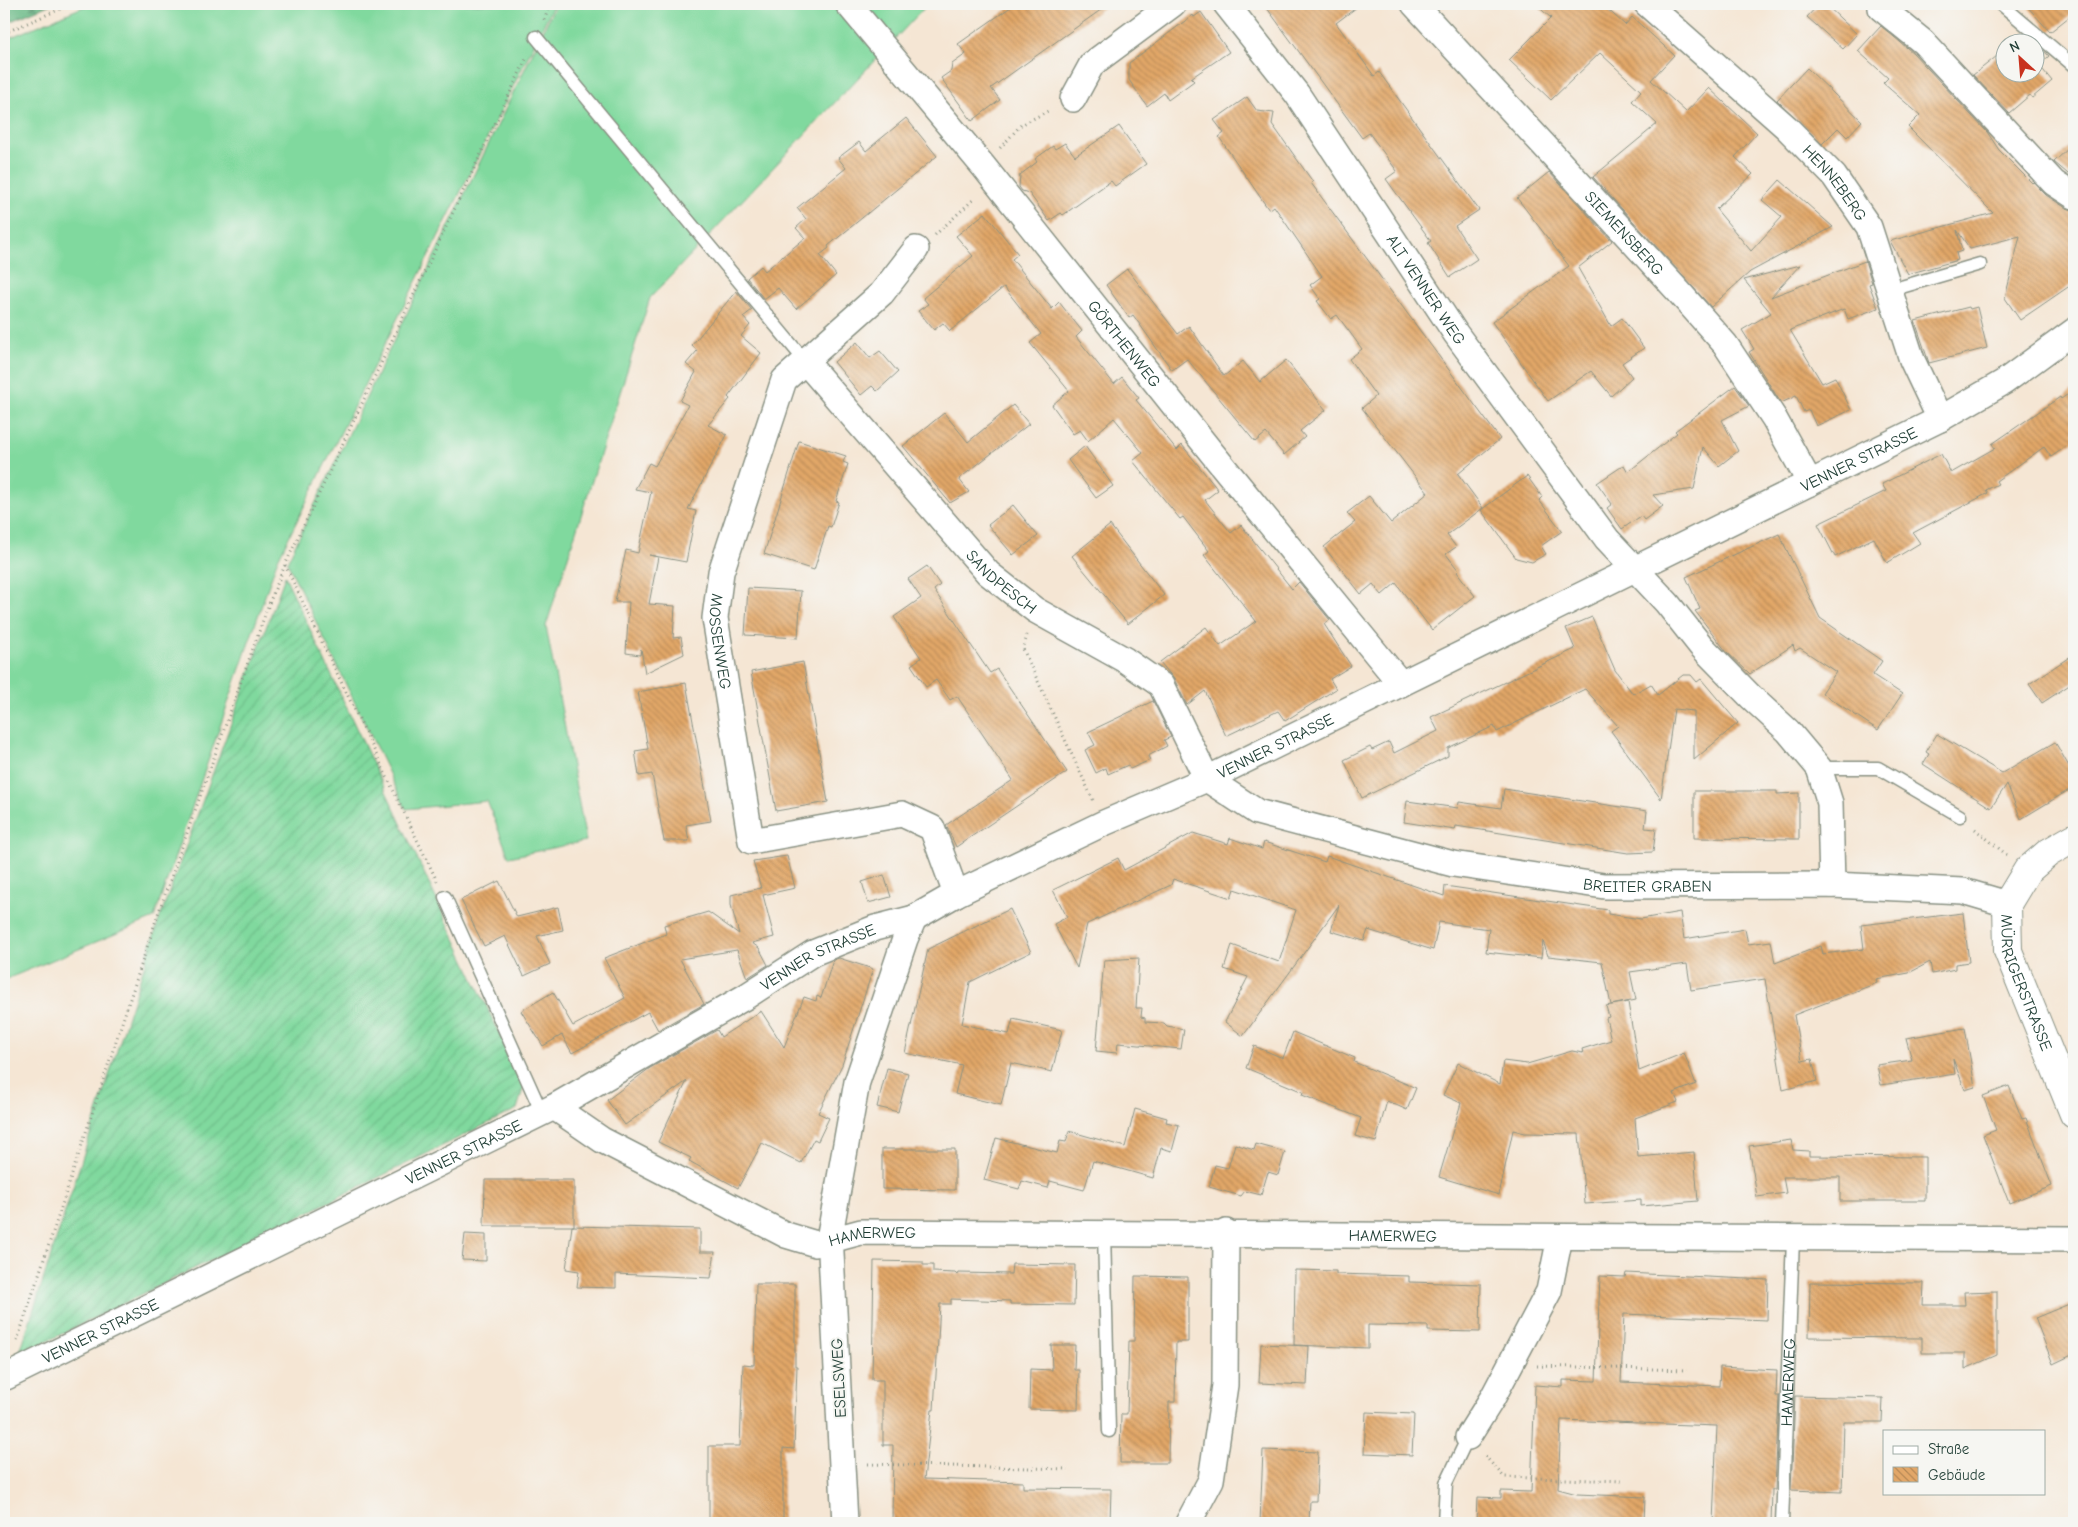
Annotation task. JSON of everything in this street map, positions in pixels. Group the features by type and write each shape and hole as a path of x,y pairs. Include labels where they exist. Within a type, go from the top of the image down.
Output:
{"street":[{"name":"GÖRTHENWEG","path":"848,4 984,167 1212,453 1401,684"},
{"path":"1073,99 1092,64 1173,4"},
{"name":"ALT VENNER WEG","path":"1226,4 1296,94 1456,334 1607,539 1633,569"},
{"name":"SIEMENSBERG","path":"1414,4 1679,292 1724,344 1774,418 1810,483"},
{"name":"HENNEBERG","path":"1647,4 1786,127 1834,176 1869,227 1891,290 1912,360 1940,419"},
{"path":"1881,8 1923,42 2054,183 2074,196"},
{"name":"MOSSENWEG","path":"916,249 882,293 784,380 721,572 715,618 751,841 902,814 932,828 956,894"},
{"name":"VENNER STRASSE","path":"5,1376 548,1110 745,997 813,954 875,928 914,918 956,894 1104,823 1208,779 1940,419 2004,382 2074,331"},
{"name":"SANDPESCH","path":"805,360 988,572 1035,610 1125,660 1161,685 1208,779"},
{"path":"1633,569 1667,603 1701,646 1751,697 1788,730 1819,768 1830,803 1832,885"},
{"name":"BREITER GRABEN","path":"1208,779 1256,812 1453,864 1604,886 1832,885 1963,891 2007,904"},
{"path":"2007,904 2026,871 2048,853 2074,838"},
{"name":"MÜRRIGERSTRASSE","path":"2007,904 2008,951 2074,1114"},
{"path":"831,1238 857,1082 905,939 914,918"},
{"name":"HAMERWEG","path":"548,1110 786,1235 816,1244 831,1238 861,1232 1226,1232 1793,1240 2074,1239"},
{"path":"1188,1523 1211,1480 1225,1385 1226,1232"},
{"path":"1468,1436 1493,1397 1549,1291 1560,1237"},
{"name":"ESELSWEG","path":"831,1238 845,1523"}],"lane":[{"path":"2001,4 2074,66"},
{"path":"536,37 805,360"},
{"path":"1891,290 1980,264"},
{"path":"1819,768 1878,768 1960,816"},
{"path":"445,897 548,1110"},
{"path":"1104,1232 1108,1431"},
{"name":"HAMERWEG","path":"1782,1523 1793,1240"},
{"path":"1444,1523 1446,1483 1468,1436"}],"path":[{"path":"4,33 72,4"},
{"path":"5,1376 158,914 285,565 552,4"},
{"path":"916,249 949,224 986,186 984,167 1021,125 1073,99"},
{"path":"285,565 445,897"},
{"path":"1035,610 1023,649 1104,823"},
{"path":"1960,816 2026,871"},
{"path":"1509,1366 1687,1370"},
{"path":"1468,1436 1504,1477 1624,1481"},
{"path":"842,1464 1068,1469"}],"green space":[{"path":"4,4 51,4 4,24"},
{"path":"90,4 554,4 277,561 154,918 4,980 4,40"},
{"path":"556,4 928,4 650,298 546,626 586,841 509,857 487,801 406,809 287,562"},
{"path":"285,576 524,1086 517,1109 19,1355 159,920"}],"building":[{"path":"1015,4 1109,4 991,88 1000,100 972,121 941,78 951,71 952,64 966,54 958,44"},
{"path":"1264,4 1361,4 1336,23 1374,76 1379,72 1479,210 1455,226 1477,259 1450,277 1428,243 1431,241 1386,179 1397,171 1369,133 1362,138"},
{"path":"1535,4 1602,4 1625,25 1632,17 1674,55 1651,80 1686,112 1709,88 1757,133 1735,157 1753,174 1716,209 1751,251 1782,217 1762,200 1780,180 1833,227 1750,272 1711,307 1593,177 1657,124 1632,101 1641,91 1600,53 1551,100 1509,60 1551,18"},
{"path":"1819,4 1825,4 1857,34 1843,49 1807,17"},
{"path":"2025,4 2074,4 2074,13 2050,32"},
{"path":"1201,12 1229,52 1191,78 1194,81 1168,100 1164,93 1147,106 1129,80 1129,63 1193,15 1194,17"},
{"path":"1881,26 1913,53 1987,132 1999,150 2032,183 2066,208 2074,210 2074,283 2020,320 2005,298 2020,236 1970,249 1957,230 1962,251 1956,253 1958,260 1908,274 1890,241 1993,213 1908,127 1920,115 1883,83 1888,78 1858,51"},
{"path":"1996,57 1996,82 2046,82 2046,74 2052,81 2032,98 2030,95 2009,113 1973,75"},
{"path":"1807,68 1862,121 1847,137 1838,128 1822,144 1777,100"},
{"path":"1247,97 1257,111 1274,113 1272,124 1313,182 1311,183 1500,439 1458,474 1483,508 1447,535 1456,547 1446,554 1475,596 1432,630 1396,583 1382,595 1373,584 1361,594 1324,547 1355,522 1347,513 1369,496 1391,523 1428,493 1362,408 1376,396 1349,359 1362,349 1337,315 1331,319 1317,301 1320,299 1310,285 1322,276 1274,206 1269,210 1219,137 1224,133 1214,120"},
{"path":"906,118 937,156 828,246 829,248 820,255 836,275 796,309 778,288 764,299 747,278 761,266 765,271 805,238 796,228 806,219 797,208 846,168 838,158 859,142 866,151"},
{"path":"1119,126 1146,164 1115,186 1111,181 1063,215 1061,213 1049,221 1029,193 1022,191 1019,187 1020,175 1037,162 1035,159 1053,146 1055,149 1065,143 1075,156"},
{"path":"2074,143 2074,179 2054,162"},
{"path":"1549,172 1612,241 1578,268 1611,326 1622,318 1644,348 1622,363 1632,377 1611,396 1591,371 1548,401 1492,322 1569,266 1517,198"},
{"path":"985,213 1018,254 1012,259 1052,309 1059,302 1082,331 1076,337 1114,384 1122,377 1139,398 1136,400 1177,450 1182,445 1218,490 1205,500 1231,533 1241,525 1292,589 1299,582 1330,620 1324,624 1351,666 1330,679 1336,689 1285,721 1278,711 1226,736 1205,691 1187,705 1174,679 1160,662 1206,627 1220,646 1256,621 1204,555 1209,551 1183,517 1180,519 1133,461 1143,453 1114,418 1088,441 1080,430 1073,434 1052,405 1069,391 1030,343 1041,334 1004,287 950,331 943,323 934,330 918,311 928,304 923,298 973,256 956,236"},
{"path":"1865,261 1872,283 1869,284 1878,308 1848,319 1844,309 1790,330 1822,383 1835,377 1851,410 1816,426 1809,410 1804,412 1796,396 1781,403 1749,352 1754,349 1742,330 1771,313 1744,280 1800,265 1771,297"},
{"path":"1127,269 1178,334 1189,326 1224,376 1243,361 1260,382 1286,360 1326,410 1300,431 1305,437 1284,455 1266,433 1255,442 1187,359 1172,370 1133,315 1129,318 1106,285"},
{"path":"736,291 752,310 743,317 750,325 741,336 761,353 728,397 730,399 708,425 727,435 688,509 696,511 686,562 649,555 658,557 649,604 675,606 673,638 681,637 684,654 645,673 641,649 640,655 626,653 629,602 615,602 626,550 638,553 651,492 635,489 649,463 655,466 688,405 680,401 696,372 686,364 697,351 692,345"},
{"path":"1969,307 1970,309 1977,307 1987,348 1929,363 1915,321"},
{"path":"857,342 870,358 880,351 898,372 877,391 872,386 861,395 834,362"},
{"path":"1735,386 1749,406 1722,420 1738,451 1719,466 1703,447 1694,489 1653,495 1663,506 1644,520 1641,516 1622,529 1607,508 1612,504 1597,483 1624,465 1628,472 1677,433 1675,431"},
{"path":"2074,390 2074,441 2051,457 2044,447 1996,481 1998,484 1986,490 1988,493 1913,533 1920,543 1887,563 1874,538 1835,557 1818,524 1886,491 1882,484 1941,454 1951,473 1995,448 1992,444 2060,397 2061,399"},
{"path":"1013,405 1029,424 959,479 969,492 950,503 903,446 944,413 968,442"},
{"path":"799,441 846,456 843,462 848,464 836,501 839,502 831,527 828,526 814,570 764,554"},
{"path":"1085,446 1113,486 1096,498 1068,460"},
{"path":"1527,476 1542,497 1539,500 1562,531 1541,546 1546,554 1532,562 1516,558 1481,510"},
{"path":"1013,505 1038,536 1013,555 988,525"},
{"path":"1110,525 1164,595 1128,624 1072,556"},
{"path":"1779,534 1820,618 1882,661 1873,675 1902,694 1878,730 1822,693 1836,672 1800,648 1795,651 1793,645 1750,674 1726,651 1695,611 1700,609 1686,577"},
{"path":"927,566 940,585 934,590 962,632 990,673 997,669 1067,772 956,847 946,825 1013,780 957,696 950,700 936,680 926,687 911,665 921,658 894,617 921,598 908,579"},
{"path":"748,588 801,591 798,638 745,635"},
{"path":"1592,617 1615,670 1633,694 1651,684 1658,695 1683,675 1691,675 1697,682 1701,679 1738,723 1694,760 1694,711 1674,709 1661,799 1611,731 1618,726 1585,689 1497,732 1494,726 1448,748 1448,756 1362,798 1344,760 1370,747 1372,750 1389,742 1394,753 1438,731 1431,717 1575,649 1566,628"},
{"path":"2074,654 2074,682 2042,703 2029,684"},
{"path":"803,662 828,802 776,811 751,672"},
{"path":"686,683 711,821 686,825 689,841 664,841 652,774 639,776 635,751 648,749 638,692"},
{"path":"1153,701 1171,737 1164,740 1167,746 1148,756 1150,760 1130,769 1128,765 1108,774 1106,768 1096,773 1085,750 1095,745 1088,732"},
{"path":"1937,734 2002,773 2055,742 2074,775 2074,787 2021,819 2007,784 1991,808 1923,764 1929,754 1926,752"},
{"path":"1504,789 1647,811 1645,828 1656,829 1653,852 1628,853 1456,826 1455,830 1404,822 1407,801 1458,808 1459,802 1501,808"},
{"path":"1694,791 1777,791 1777,794 1799,793 1799,839 1694,838"},
{"path":"1193,833 1228,844 1230,838 1262,849 1264,842 1325,862 1327,856 1444,896 1445,886 1608,910 1608,914 1641,919 1680,912 1684,939 1745,929 1748,944 1771,941 1775,963 1821,946 1823,954 1864,949 1861,925 1963,913 1969,962 1955,964 1955,969 1932,974 1930,962 1909,973 1876,979 1877,983 1794,1015 1802,1061 1812,1059 1817,1081 1783,1090 1765,979 1691,990 1687,964 1630,972 1636,1000 1611,1005 1602,962 1548,956 1543,941 1541,958 1486,952 1489,929 1439,922 1433,950 1368,930 1364,941 1331,931 1339,905 1243,1036 1225,1022 1248,977 1224,969 1232,945 1279,962 1296,910 1234,889 1231,898 1173,879 1171,885 1087,924 1077,968 1054,924 1067,917 1053,890 1118,858 1124,870"},
{"path":"787,856 795,888 763,895 774,937 752,943 759,948 768,965 747,978 737,950 680,959 704,1004 658,1030 648,1012 572,1053 562,1035 543,1046 521,1011 553,992 573,1026 625,998 604,958 666,934 664,925 708,912 739,934 731,905 731,895 761,888 753,861"},
{"path":"884,875 891,897 868,903 862,882"},
{"path":"499,881 517,917 558,907 563,930 537,936 550,964 524,976 505,936 484,946 461,900"},
{"path":"1010,909 1031,952 970,982 962,1024 1009,1034 1013,1019 1062,1030 1052,1072 1011,1063 1001,1105 955,1094 962,1065 905,1053 928,949"},
{"path":"839,958 873,969 842,1065 818,1113 829,1118 818,1141 814,1139 801,1163 762,1143 738,1188 689,1161 691,1158 658,1142 687,1081 625,1125 607,1100 650,1068 717,1030 721,1037 761,1011 784,1047 804,997 816,1001 817,996 821,998 833,960"},
{"path":"1139,958 1136,1008 1142,1008 1141,1017 1145,1018 1145,1022 1164,1023 1167,1026 1184,1029 1181,1049 1118,1043 1117,1053 1096,1051 1104,960"},
{"path":"1628,1002 1639,1071 1684,1053 1696,1084 1674,1093 1678,1102 1635,1118 1638,1157 1694,1152 1698,1201 1641,1206 1641,1200 1585,1204 1579,1134 1525,1133 1513,1130 1499,1195 1439,1177 1461,1103 1443,1095 1458,1063 1500,1084 1503,1061 1527,1064 1572,1051 1583,1053 1582,1049 1611,1040 1606,1018 1609,1017 1606,1006"},
{"path":"1965,1028 1975,1087 1965,1090 1953,1059 1955,1074 1881,1085 1877,1065 1912,1060 1906,1038"},
{"path":"1293,1032 1355,1058 1354,1062 1416,1088 1407,1110 1387,1101 1376,1142 1355,1136 1361,1118 1302,1095 1303,1092 1246,1068 1254,1046 1283,1058"},
{"path":"887,1068 908,1073 898,1112 877,1107"},
{"path":"2009,1086 2022,1119 2026,1118 2052,1186 2009,1203 1983,1135 1996,1130 1983,1096"},
{"path":"1135,1109 1167,1118 1166,1122 1179,1125 1172,1151 1161,1148 1153,1178 1093,1161 1084,1190 1050,1181 1048,1188 1022,1181 1019,1189 984,1180 996,1138 1057,1153 1060,1141 1066,1142 1069,1131 1125,1147"},
{"path":"1791,1140 1793,1150 1809,1151 1809,1156 1925,1157 1925,1201 1840,1201 1840,1177 1783,1177 1786,1193 1757,1197 1749,1146"},
{"path":"1235,1144 1254,1150 1256,1144 1285,1152 1278,1175 1268,1172 1261,1195 1245,1191 1241,1196 1209,1187 1215,1165 1228,1168"},
{"path":"882,1149 955,1149 955,1190 882,1189"},
{"path":"485,1180 574,1180 574,1226 484,1226"},
{"path":"572,1226 700,1229 700,1252 715,1252 711,1278 616,1274 616,1288 577,1287 579,1271 566,1269"},
{"path":"465,1234 486,1235 486,1261 462,1260"},
{"path":"874,1261 923,1262 923,1265 933,1265 933,1272 955,1273 957,1275 958,1273 1011,1274 1012,1264 1075,1265 1074,1305 1010,1304 1010,1301 951,1299 951,1304 940,1304 934,1410 932,1410 924,1479 1023,1482 1023,1488 1111,1489 1110,1523 892,1523 893,1445 883,1445 883,1380 872,1380"},
{"path":"1295,1270 1336,1271 1336,1274 1409,1276 1409,1282 1481,1284 1480,1332 1428,1331 1428,1326 1368,1325 1368,1348 1294,1345"},
{"path":"1626,1273 1768,1280 1767,1320 1624,1314 1621,1382 1719,1386 1720,1367 1777,1370 1776,1396 1779,1396 1775,1490 1772,1490 1771,1523 1713,1523 1717,1426 1561,1420 1558,1489 1577,1494 1645,1497 1644,1523 1476,1523 1477,1497 1501,1498 1501,1491 1531,1492 1535,1385 1563,1387 1563,1380 1596,1381 1600,1276 1625,1277"},
{"path":"1135,1276 1188,1277 1188,1342 1176,1342 1175,1402 1169,1402 1168,1463 1120,1463 1121,1414 1127,1414 1129,1341 1134,1341"},
{"path":"1810,1282 1924,1283 1923,1305 1965,1305 1964,1292 1997,1291 1997,1355 1965,1369 1965,1353 1922,1353 1922,1338 1809,1337"},
{"path":"756,1284 795,1284 795,1366 797,1366 794,1449 783,1448 783,1523 709,1523 709,1446 740,1446 743,1364 754,1365"},
{"path":"2074,1302 2074,1354 2053,1364 2035,1318"},
{"path":"1261,1344 1309,1346 1307,1385 1259,1383"},
{"path":"1051,1345 1075,1345 1074,1370 1079,1370 1078,1410 1029,1409 1030,1369 1052,1370"},
{"path":"1795,1396 1883,1398 1882,1422 1844,1422 1842,1492 1791,1490"},
{"path":"1366,1412 1414,1414 1412,1455 1364,1453"},
{"path":"1263,1450 1318,1452 1316,1501 1310,1501 1309,1523 1260,1523"}]}
